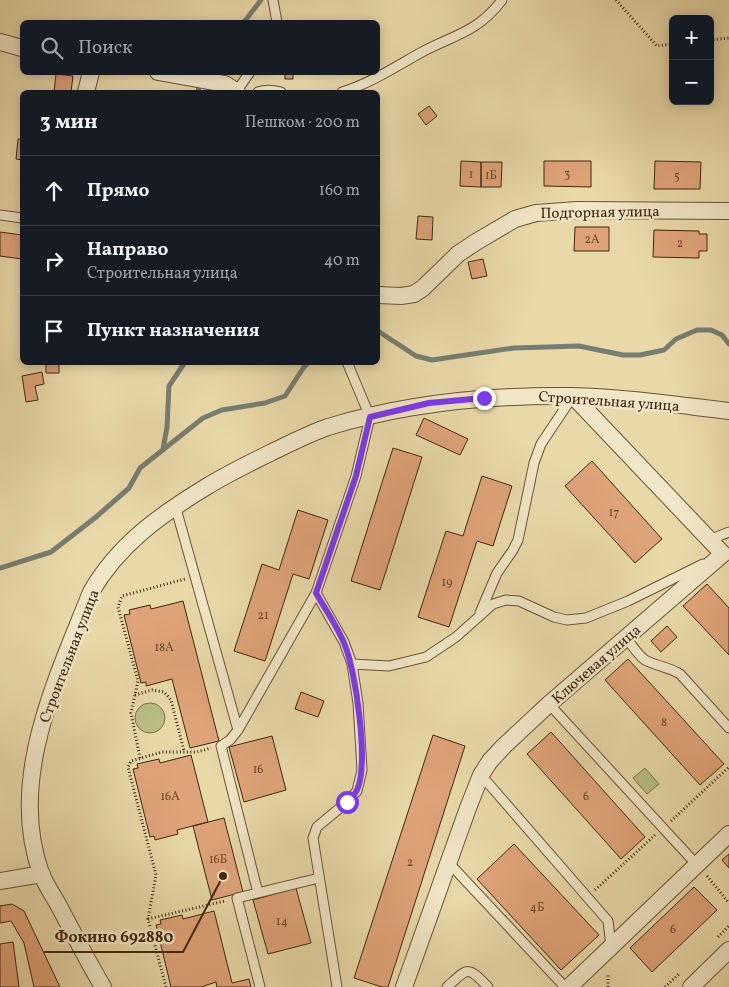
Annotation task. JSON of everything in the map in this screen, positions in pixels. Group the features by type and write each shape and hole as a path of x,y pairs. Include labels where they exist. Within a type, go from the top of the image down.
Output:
{"street":[{"path":"0,42 20,47"},
{"path":"86,90 90,75"},
{"path":"174,75 224,84 233,90"},
{"name":"Подгорная улица","path":"380,295 401,296 414,294 423,288 458,254 476,242 515,219 536,213 576,210 729,211"},
{"path":"573,396 726,557"},
{"name":"Строительная улица","path":"102,987 42,874 32,837 30,792 35,752 51,695 90,592 118,554 140,533 175,506 223,476 292,442 328,428 429,403 500,397 573,396 729,411"},
{"name":"Ключевая улица","path":"404,987 481,775 504,746 549,704 626,638 726,557"},
{"path":"567,987 729,834"},
{"path":"0,881 42,874"},
{"path":"691,987 729,950"}],"lane":[{"path":"273,0 277,20"},
{"path":"348,90 364,84 426,50 464,34 490,15 502,0"},
{"path":"237,90 248,75"},
{"path":"0,216 20,218"},
{"path":"258,893 220,746 230,740 238,730 316,593 356,476 370,417 348,365"},
{"path":"479,615 497,573 514,550 518,540 534,464 541,444 573,396"},
{"path":"175,506 238,730"},
{"path":"709,540 729,532"},
{"path":"352,664 388,666 426,657 456,637 493,604 506,600 519,601 554,617 567,620 586,618 726,557"},
{"path":"316,593 344,642 352,664 358,703 362,770 357,791 317,827 313,838 337,987"},
{"path":"626,638 643,658 655,664 671,668 680,674 729,728"},
{"path":"549,704 697,865"},
{"path":"481,775 608,920 611,946"},
{"path":"448,862 567,987"},
{"path":"260,987 237,898 319,878"},
{"path":"446,987 464,971 470,970 488,987"}],"path":[{"path":"616,0 657,46 669,44"},
{"path":"714,40 729,38"},
{"path":"140,758 131,713 138,681 118,607 122,596 195,576"},
{"path":"136,695 152,690 164,692 171,700 184,752"},
{"path":"166,987 148,919 156,875 128,767 131,762 140,758 162,752 197,752 220,746"},
{"path":"697,865 729,902"},
{"path":"148,919 237,898"}],"green space":[{"path":"150,703 161,707 165,718 161,729 150,733 139,729 135,718 139,707"},
{"path":"645,768 659,784 647,794 633,778"}],"building":[{"path":"56,75 73,76 71,90 54,90"},
{"path":"285,75 293,75 293,79 285,79"},
{"path":"429,106 437,116 426,125 418,114"},
{"path":"18,139 20,139 20,160 16,159"},
{"path":"461,161 481,162 481,187 460,186"},
{"path":"544,161 591,161 591,187 544,186"},
{"path":"655,161 701,162 700,189 654,189"},
{"path":"481,162 502,162 501,187 481,187"},
{"path":"418,216 433,217 432,240 416,239"},
{"path":"575,227 609,227 609,251 574,251"},
{"path":"654,230 699,231 699,234 707,234 707,251 699,251 699,258 653,257"},
{"path":"0,232 20,235 20,259 0,256"},
{"path":"483,259 487,276 472,279 468,262"},
{"path":"46,365 59,365 59,373 46,373"},
{"path":"42,372 44,384 35,386 38,400 26,402 22,376"},
{"path":"424,418 468,439 460,455 416,435"},
{"path":"393,448 422,457 380,590 351,581"},
{"path":"592,461 662,539 635,563 565,486"},
{"path":"482,476 512,486 493,546 477,541 449,627 418,617 446,531 463,536"},
{"path":"298,510 328,520 309,579 293,574 265,661 234,651 262,564 279,570"},
{"path":"707,584 729,608 729,655 683,606"},
{"path":"183,601 219,741 190,748 172,679 146,686 146,682 141,683 124,615 130,614 129,610 150,605 151,609"},
{"path":"667,626 677,637 661,652 651,641"},
{"path":"628,659 724,764 700,785 605,680"},
{"path":"301,692 324,701 318,717 295,709"},
{"path":"551,732 645,837 621,859 527,754"},
{"path":"433,735 465,746 388,987 382,987 354,978"},
{"path":"272,736 286,790 244,802 229,747"},
{"path":"191,755 208,822 177,830 178,834 155,840 154,836 150,837 133,769 138,768 137,764 159,759 160,763"},
{"path":"224,818 243,892 212,900 193,826"},
{"path":"514,844 599,935 561,970 477,879"},
{"path":"729,854 729,868 722,860"},
{"path":"694,887 717,910 652,972 630,948"},
{"path":"296,888 311,943 268,954 253,900"},
{"path":"12,904 24,911 60,987 34,987 24,943 11,921 0,923 0,906"},
{"path":"214,911 232,983 249,979 251,987 217,987 216,982 201,987 171,987 156,925 161,924 160,920 182,915 183,919"},
{"path":"13,942 19,987 0,987 0,944"}],"waterway":[{"path":"246,20 261,0"},
{"path":"198,90 200,81"},
{"path":"380,332 416,356 432,360 514,348 579,346 623,355 640,355 664,350 676,339 697,330 711,330 722,335 729,344"},
{"path":"163,449 167,427 169,386 183,365"},
{"path":"0,568 51,552 129,488 140,468 203,418 222,410 265,403 285,396 306,365"}],"place":[{"name":"Фокино 692880","path":"223,876"}],"route":[{"path":"347,802 357,791 362,770 358,703 352,664 344,642 316,593 356,476 370,417 429,403 484,398"}]}
